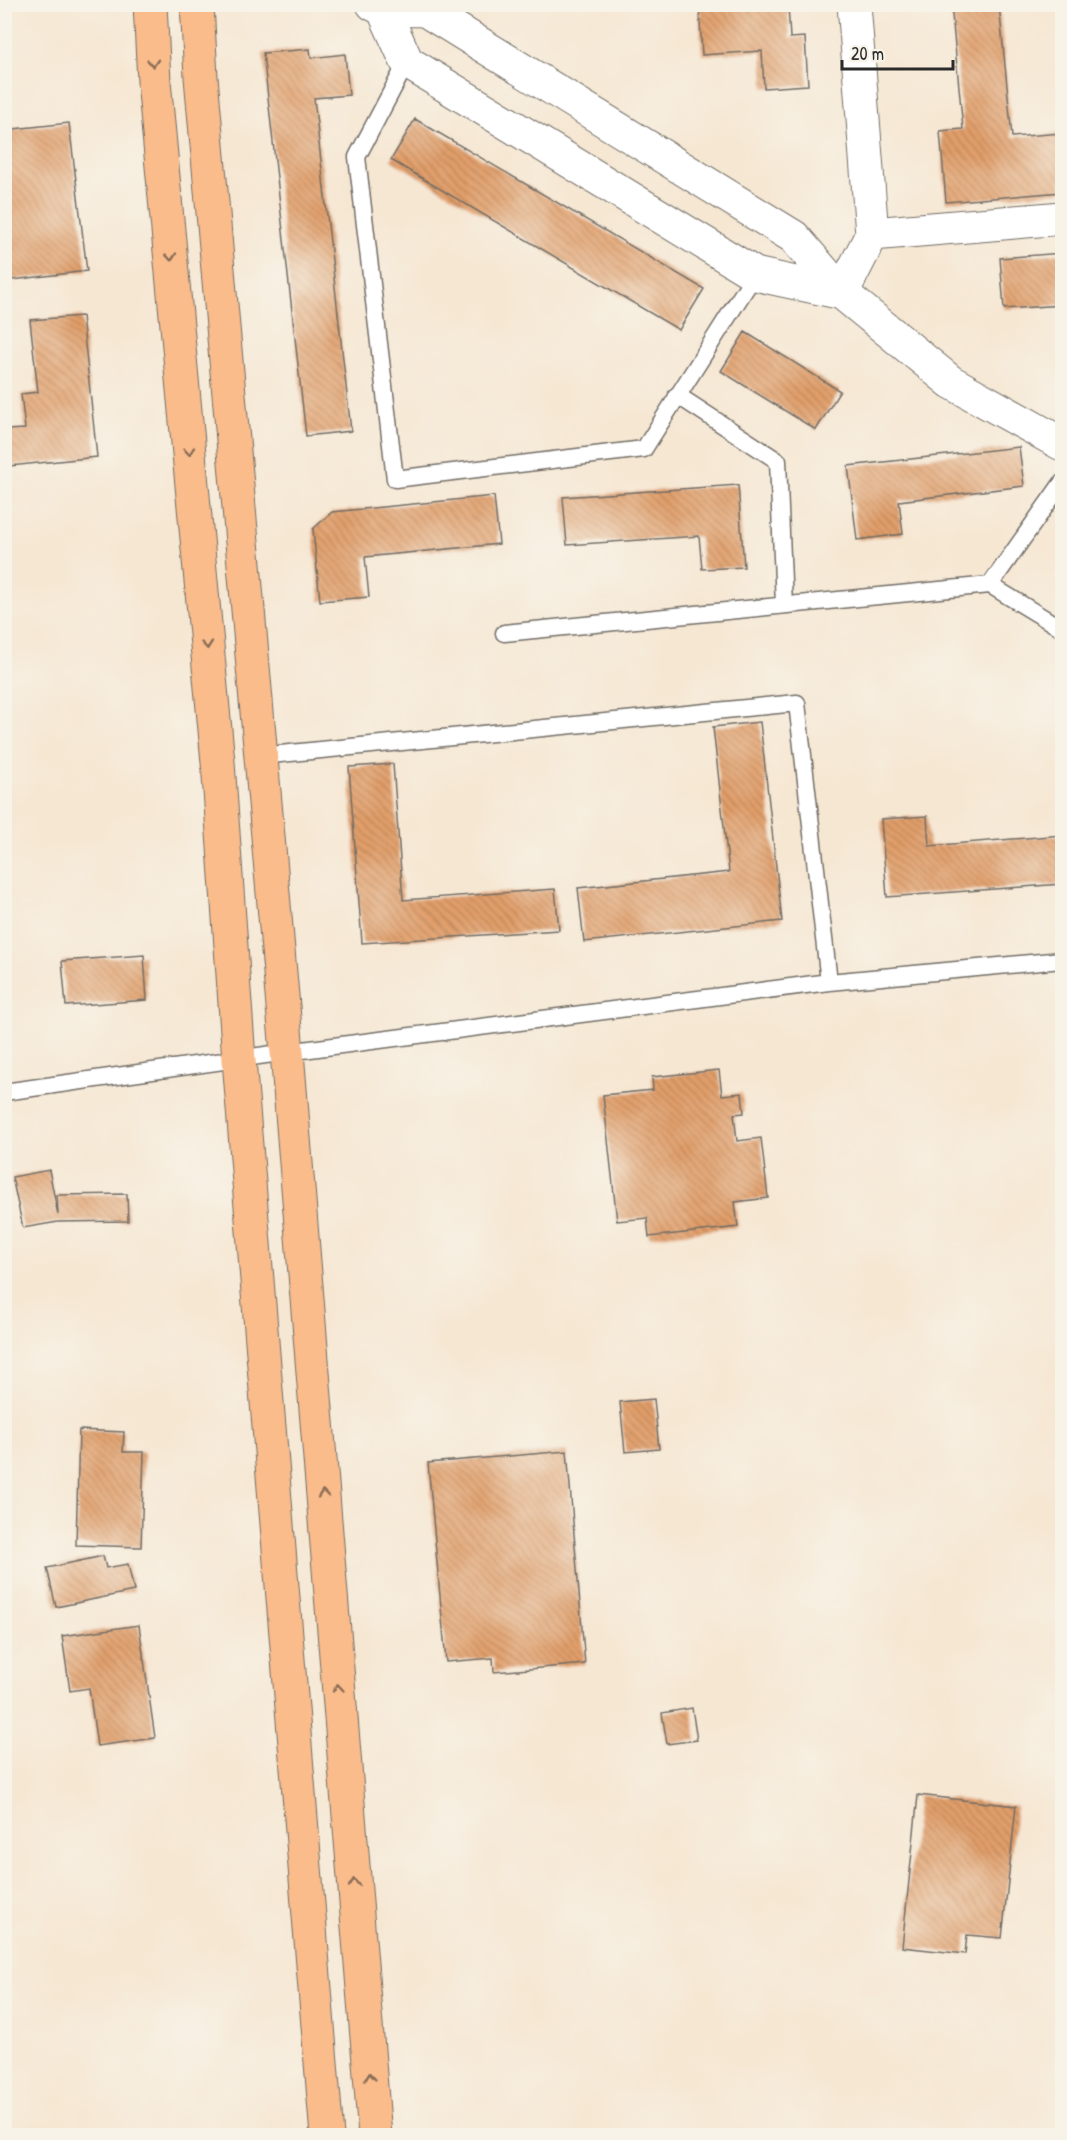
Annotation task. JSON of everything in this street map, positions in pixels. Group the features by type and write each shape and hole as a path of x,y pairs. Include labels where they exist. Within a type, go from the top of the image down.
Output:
{"main road":[{"path":"150,4 155,93 218,762 239,1060 327,2136"},
{"path":"197,4 201,76 287,1052 375,2136"}],"street":[{"path":"842,293 872,234 854,4"},
{"path":"378,7 407,62 755,274 842,293"},
{"path":"378,7 425,10 784,230 794,237 842,293 951,382 1062,444"},
{"path":"872,234 1062,218"}],"lane":[{"path":"407,62 357,157 395,479 644,449 755,274"},
{"path":"677,395 778,461 784,605"},
{"path":"990,585 1062,483"},
{"path":"504,633 990,585 1062,629"},
{"path":"260,756 797,702 829,982"},
{"path":"4,1092 287,1052 829,982 1062,960"}],"building":[{"path":"699,4 788,4 790,38 805,37 808,85 764,88 762,51 702,55"},
{"path":"951,4 999,4 1012,137 1062,133 1062,192 946,202 940,131 963,129"},
{"path":"310,49 311,58 345,54 349,95 314,98 351,431 306,436 263,53"},
{"path":"415,119 704,289 679,330 391,160"},
{"path":"69,123 87,271 4,281 4,130"},
{"path":"1062,253 1062,305 1004,309 1000,258"},
{"path":"82,316 97,457 10,466 6,430 25,429 21,394 38,392 30,320"},
{"path":"745,332 840,391 816,430 721,371"},
{"path":"1019,447 1024,486 899,501 903,534 857,540 848,466"},
{"path":"738,485 744,567 702,569 699,536 567,545 563,497"},
{"path":"494,496 499,544 365,557 369,597 320,601 313,529 332,512"},
{"path":"760,722 782,921 584,942 578,888 729,872 713,727"},
{"path":"393,764 403,900 555,889 559,930 362,943 349,767"},
{"path":"927,816 929,846 1062,835 1062,884 887,897 881,819"},
{"path":"144,955 147,1000 66,1006 62,961"},
{"path":"719,1070 722,1095 742,1093 744,1113 734,1114 737,1141 761,1138 768,1198 735,1202 738,1227 649,1237 647,1218 617,1221 603,1095 653,1090 652,1077"},
{"path":"49,1170 58,1215 57,1195 127,1194 128,1221 58,1222 23,1228 12,1177"},
{"path":"654,1399 659,1449 625,1452 620,1402"},
{"path":"79,1430 124,1432 123,1452 144,1452 141,1547 76,1545"},
{"path":"567,1451 585,1664 494,1672 493,1658 446,1662 428,1463"},
{"path":"103,1556 106,1568 128,1564 134,1591 56,1607 47,1568"},
{"path":"139,1625 155,1738 97,1746 89,1688 70,1691 62,1636"},
{"path":"692,1708 697,1740 667,1744 662,1713"},
{"path":"918,1795 1016,1806 1002,1938 967,1935 965,1954 902,1947"}]}
